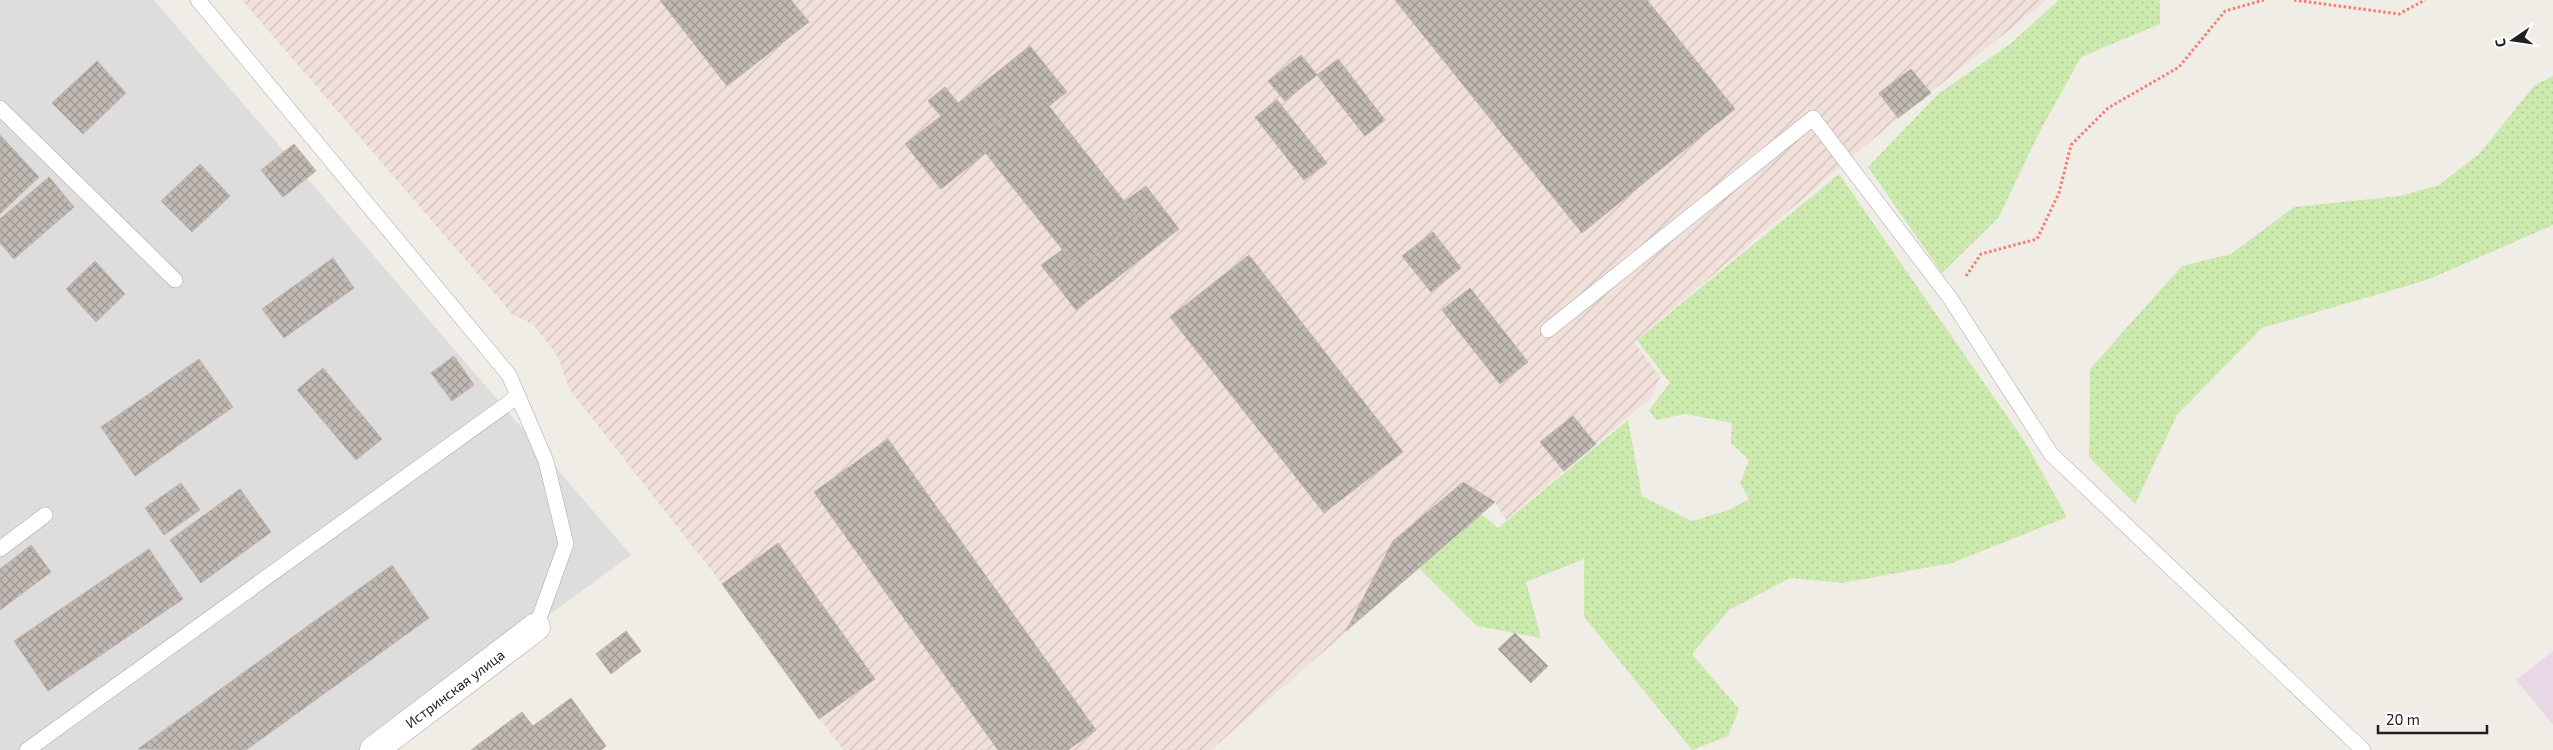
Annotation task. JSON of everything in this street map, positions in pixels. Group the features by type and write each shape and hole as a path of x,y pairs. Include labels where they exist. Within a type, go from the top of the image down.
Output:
{"street":[{"name":"Истринская улица","path":"374,750 536,627"}],"lane":[{"path":"198,0 509,375 546,461 566,544 536,627"},
{"path":"0,108 175,280"},
{"path":"1548,330 1813,118 1950,298 2051,454 2363,750"},
{"path":"27,750 518,396"},
{"path":"0,549 45,515"}],"path":[{"path":"1950,298 1982,254 2037,239 2059,193 2072,145 2108,108 2179,67 2225,12 2264,0"},
{"path":"2294,0 2399,14 2425,0"}],"shaded area":[{"path":"0,0 154,0 631,555 364,750 0,750"},
{"path":"242,0 2047,0 1898,118 1634,342 1660,377 1651,398 1506,520 1495,502 1211,750 843,750 722,584 570,390 557,355 533,324 512,314"},
{"path":"2553,651 2553,725 2516,680"}],"green space":[{"path":"2059,0 2160,0 2160,24 2081,57 2040,131 1999,217 1942,273 1868,167 1937,95 2010,44"},
{"path":"2553,76 2553,225 2427,280 2262,328 2177,415 2135,504 2089,457 2090,369 2182,266 2231,254 2294,207 2400,196 2439,185 2479,154 2534,86"},
{"path":"1839,174 2025,442 2067,517 1952,563 1842,583 1790,578 1729,610 1692,654 1739,709 1728,736 1692,750 1584,617 1584,559 1526,582 1541,638 1477,626 1415,564 1477,510 1498,528 1628,420 1642,496 1692,521 1729,510 1749,499 1740,483 1749,460 1731,443 1732,423 1686,414 1656,420 1649,410 1670,383 1637,340"}],"building":[{"path":"660,0 791,0 809,22 727,86"},
{"path":"1395,0 1647,0 1735,109 1582,233"},
{"path":"1030,46 1067,92 1049,106 1037,91 975,140 986,153 941,189 905,144 941,116 928,101 945,87 958,103"},
{"path":"1301,55 1317,75 1285,101 1268,81"},
{"path":"1338,59 1385,120 1365,136 1317,75"},
{"path":"97,61 126,93 83,134 52,103"},
{"path":"1911,69 1931,93 1898,118 1879,93"},
{"path":"1037,91 1139,220 1078,269 975,140"},
{"path":"1277,100 1327,163 1304,180 1255,117"},
{"path":"0,135 39,177 0,214"},
{"path":"294,144 316,171 283,197 261,170"},
{"path":"200,164 230,196 192,232 161,201"},
{"path":"49,177 74,207 14,259 0,243 0,219"},
{"path":"1146,186 1179,229 1076,310 1041,265 1062,250 1078,269 1139,220 1125,201"},
{"path":"1433,232 1461,268 1431,292 1402,256"},
{"path":"1249,255 1403,452 1324,513 1170,317"},
{"path":"333,258 354,288 284,338 262,309"},
{"path":"95,261 125,294 96,322 66,289"},
{"path":"1470,288 1528,362 1500,384 1442,310"},
{"path":"454,356 474,385 452,401 431,373"},
{"path":"199,359 233,407 135,476 101,427"},
{"path":"323,368 382,439 356,460 297,390"},
{"path":"1573,416 1596,444 1564,471 1540,442"},
{"path":"888,439 1096,730 1068,750 998,750 814,492"},
{"path":"1463,482 1495,502 1346,631 1393,541"},
{"path":"181,483 200,510 164,535 145,508"},
{"path":"240,489 271,532 201,583 170,540"},
{"path":"778,543 875,679 819,719 722,584"},
{"path":"31,545 51,572 0,610 0,569"},
{"path":"149,549 183,599 48,691 14,641"},
{"path":"392,565 429,618 246,750 138,749"},
{"path":"626,631 641,651 611,674 596,654"},
{"path":"1515,633 1548,666 1531,683 1498,649"},
{"path":"571,698 606,746 601,750 471,750 522,712 533,726"}]}
